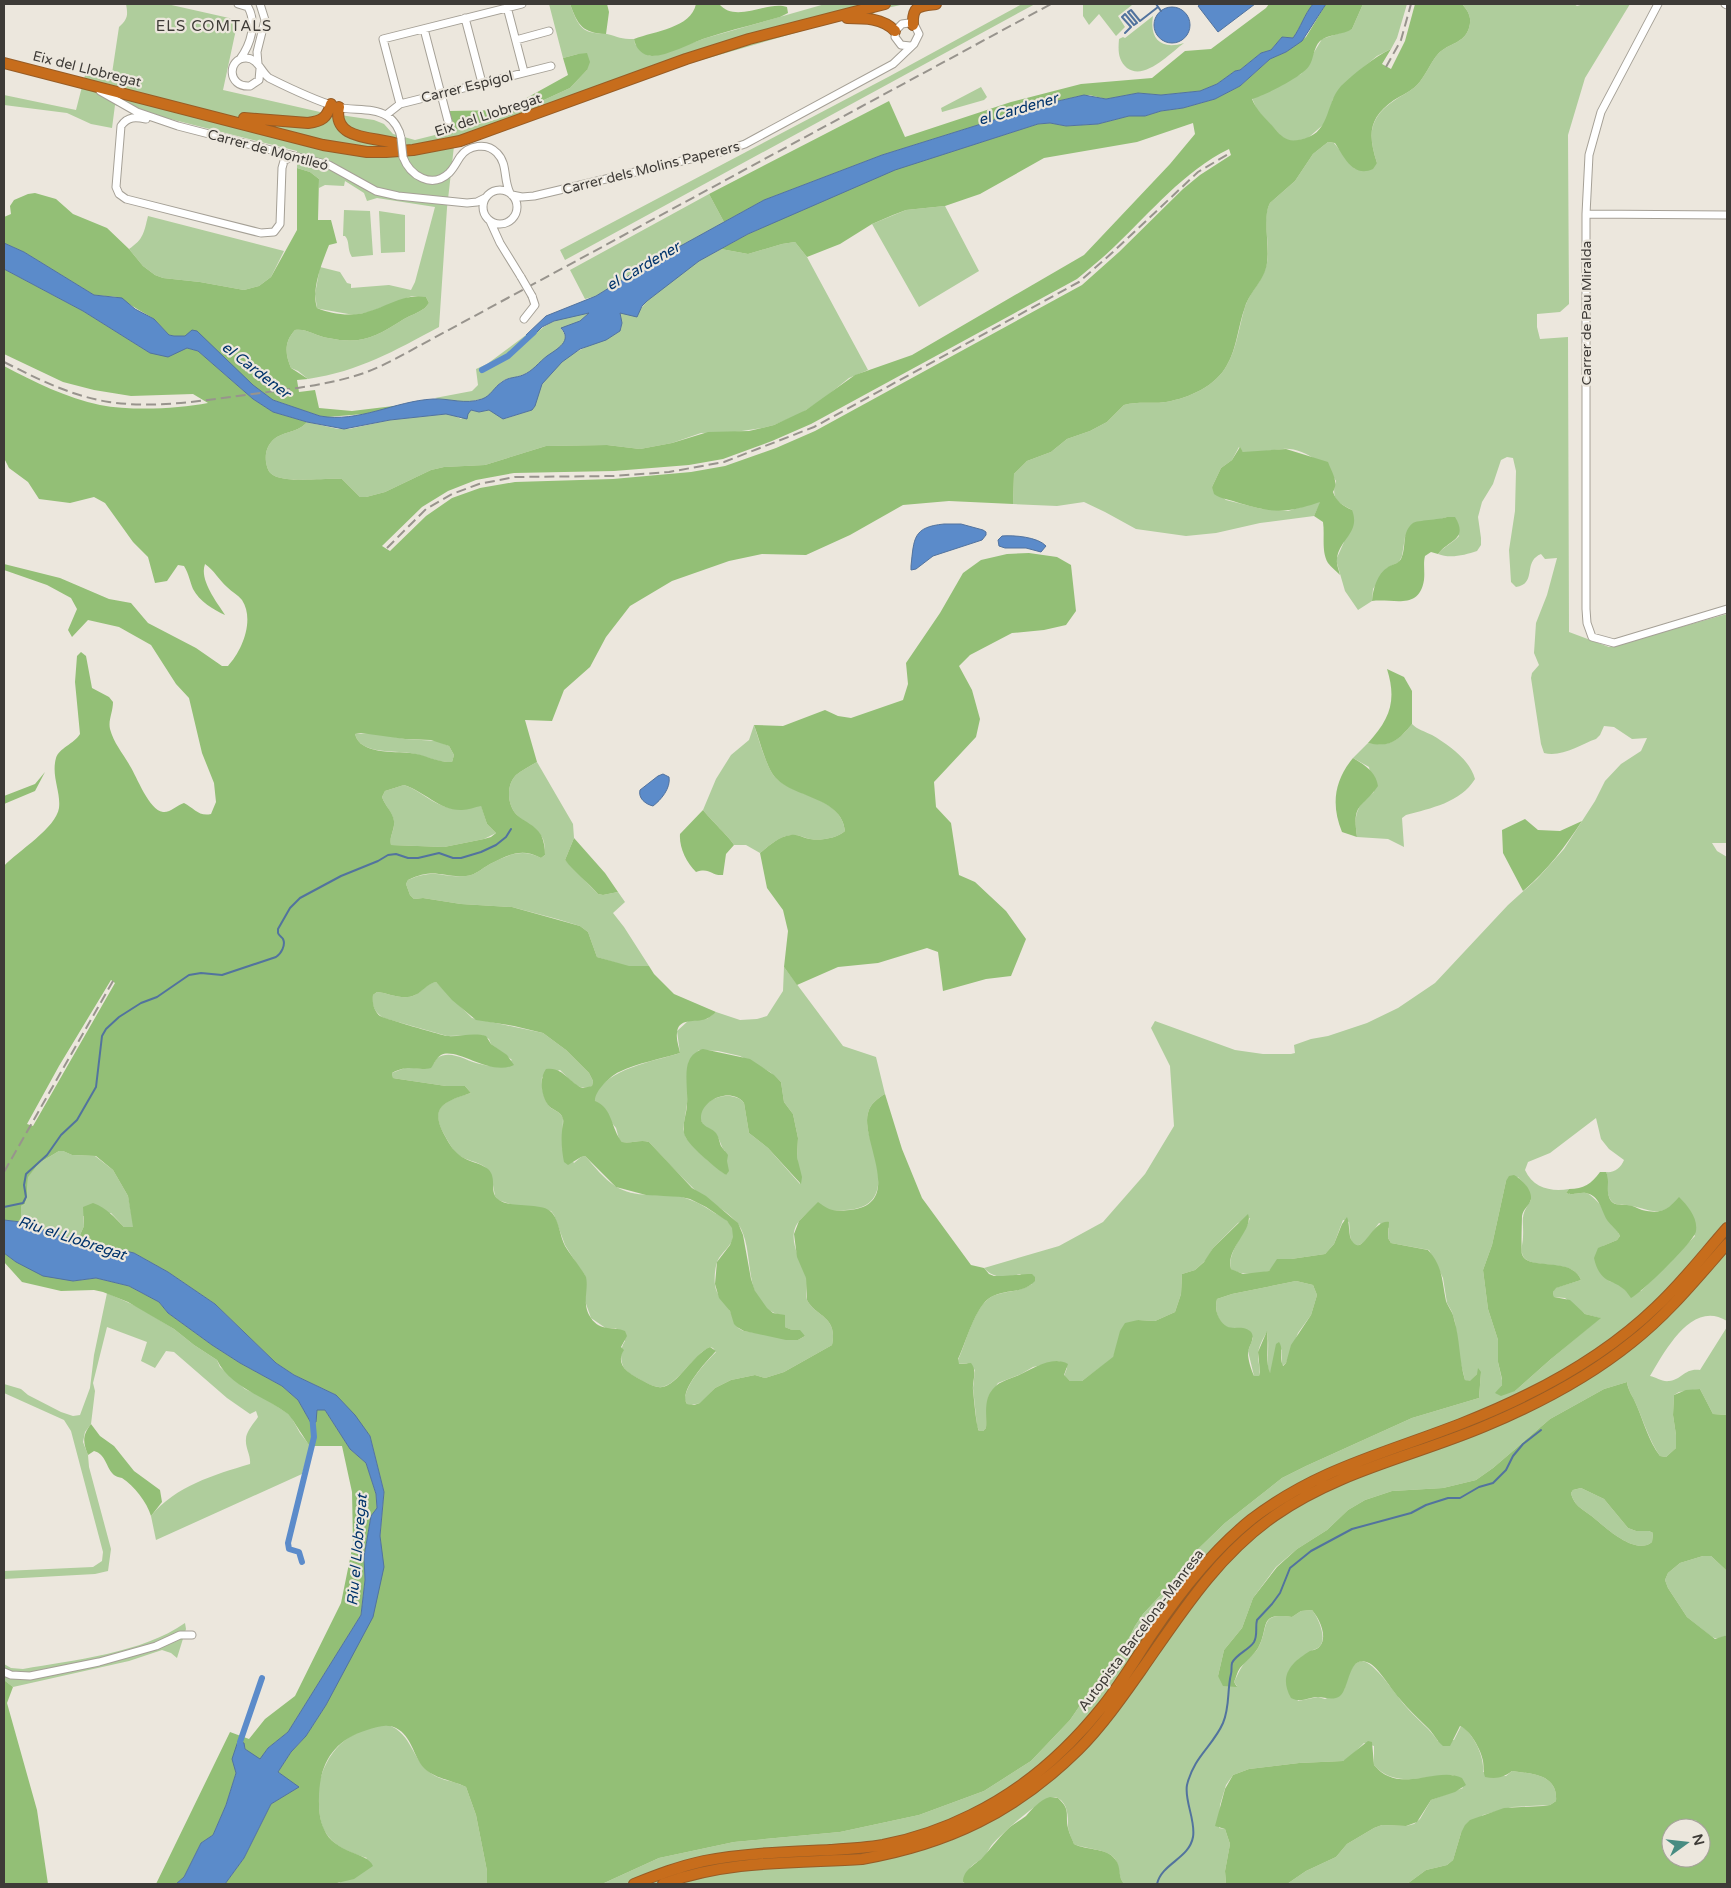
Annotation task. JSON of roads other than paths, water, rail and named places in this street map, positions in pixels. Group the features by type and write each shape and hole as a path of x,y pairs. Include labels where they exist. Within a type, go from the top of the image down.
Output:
{"highway":[{"name":"Eix del Llobregat","path":"4,56 244,118 348,143 368,145 459,135 708,45 865,4"},
{"name":"Eix del Llobregat","path":"4,62 323,145 353,150 386,152 413,150 460,141 686,58 885,4"},
{"path":"913,25 914,12 917,8 923,5 936,4"},
{"path":"806,24 845,18 863,18 890,26 895,31"},
{"path":"335,106 337,120 342,129 349,133 400,142"},
{"path":"244,118 316,122 325,117 335,106"},
{"path":"325,117 337,120"},
{"name":"Autopista Barcelona-Manresa","path":"634,1884 656,1875 704,1861 764,1854 882,1845 912,1838 947,1826 997,1802 1031,1778 1075,1738 1104,1705 1153,1632 1211,1557 1253,1519 1282,1498 1336,1469 1463,1423 1504,1406 1597,1354 1629,1331 1658,1306 1727,1228"},
{"name":"Autopista Barcelona-Manresa","path":"663,1884 701,1873 737,1866 862,1859 881,1856 941,1840 998,1813 1044,1781 1080,1749 1142,1669 1205,1580 1225,1557 1248,1536 1300,1499 1332,1482 1484,1426 1538,1401 1601,1364 1632,1342 1675,1303 1727,1244"}],"street":[{"path":"238,4 248,7 252,15 253,25 247,50 232,68 235,82 245,87 253,85 259,80 269,78"},
{"path":"259,80 258,52 265,20 260,4"},
{"path":"400,104 383,39 520,4"},
{"name":"Carrer de Pau Miralda","path":"1658,4 1601,112 1589,155 1586,214 1587,623 1592,637 1614,643 1727,609"},
{"path":"507,8 524,72"},
{"path":"465,18 482,83"},
{"path":"902,24 913,25 918,31 918,38 914,44 906,47 899,44 895,37 895,31 902,24"},
{"path":"424,29 448,121"},
{"path":"516,40 549,31"},
{"path":"896,61 899,44"},
{"name":"Carrer dels Molins Paperers","path":"511,194 522,197 534,196 736,148 883,70 896,61 910,46"},
{"path":"240,59 249,58 269,78 315,99 335,106 386,115 395,123 403,157 413,173 422,179 432,180 446,176 468,149 486,146 497,153 502,159 505,183 516,200 517,209 513,218 500,231 500,243"},
{"name":"Carrer Espígol","path":"386,115 400,104 551,66"},
{"name":"Carrer de Montlleó","path":"100,91 137,112 168,123 336,168 376,191 398,196 467,203 477,202 485,198"},
{"path":"168,123 134,117 126,120 121,126 116,187 119,194 124,198 261,233 270,233 277,230 280,224 282,168 284,161 292,156"},
{"path":"270,151 276,155 282,168"},
{"path":"505,174 502,181 485,198 483,205 484,214 490,221 500,243 532,296 535,305 524,319"},
{"path":"494,190 502,190 511,194"},
{"name":"Carrer dels Molins Paperers","path":"517,209 522,202 534,196"},
{"name":"Carrer de Montlleó","path":"467,203 477,207 484,214"},
{"path":"1586,214 1727,216"},
{"path":"490,221 498,224 506,223"},
{"path":"4,1672 12,1675 30,1676 98,1662 156,1646 180,1635 192,1635"}],"water":[{"path":"1201,4 1255,4 1218,32 1198,6"},
{"path":"1313,4 1326,4 1302,41 1286,52 1270,59 1240,86 1215,99 1183,108 1161,111 1145,116 1129,116 1098,124 1066,126 1050,123 1038,124 895,170 748,234 699,261 647,301 642,306 637,317 620,313 622,323 620,331 606,340 580,349 562,362 542,384 532,410 503,419 489,410 479,412 471,410 467,419 446,414 390,420 344,429 307,422 273,412 253,399 198,351 187,348 168,357 150,353 83,311 4,269 4,243 24,252 94,295 122,298 135,309 154,319 169,335 185,336 192,330 197,331 253,385 273,400 320,416 349,417 405,403 433,399 476,401 488,396 504,380 530,371 562,344 565,337 561,328 580,321 589,313 554,321 542,327 530,339 526,335 546,316 596,296 646,265 764,200 882,155 1045,104 1084,95 1106,99 1138,93 1161,95 1200,91 1217,84 1235,71 1240,70 1261,53 1271,50 1282,37 1293,38"},
{"path":"1172,7 1185,12 1190,25 1185,38 1172,43 1159,38 1154,25 1159,12"},
{"path":"944,524 961,524 983,530 986,532 986,535 982,540 933,556 916,569 911,570 913,548 917,536 926,528"},
{"path":"1002,536 1019,536 1037,540 1046,546 1041,552 1026,548 1005,548 999,546 998,540"},
{"path":"663,774 669,777 667,789 653,806 647,804 641,798 640,790"},
{"path":"4,1220 21,1222 70,1239 134,1253 168,1272 215,1304 276,1363 294,1375 336,1395 355,1415 370,1436 384,1492 380,1536 384,1567 373,1617 326,1705 306,1736 291,1752 278,1772 299,1787 271,1804 244,1858 225,1884 176,1884 184,1877 201,1843 213,1835 226,1805 236,1773 232,1759 238,1741 244,1743 245,1749 260,1759 268,1748 288,1732 361,1615 365,1580 364,1557 371,1516 377,1508 376,1494 366,1463 350,1449 325,1410 317,1410 316,1422 311,1423 298,1400 282,1386 212,1345 168,1313 159,1302 129,1286 96,1278 73,1281 43,1276 16,1262 4,1253"}],"waterway":[{"path":"1156,4 1161,11"},
{"path":"1125,33 1131,27 1122,17 1125,14 1134,25 1137,23 1128,12 1131,10 1140,21 1158,7"},
{"path":"482,370 508,356 534,332"},
{"path":"4,1207 23,1203 26,1197 24,1185 26,1174 47,1155 61,1135 77,1120 96,1087 102,1036 106,1029 119,1017 141,1003 157,997 189,975 201,973 222,975 278,956 284,944 278,929 290,908 300,898 341,876 388,855 396,854 408,858 418,858 439,853 453,858 461,858 496,845 506,837 511,829"},
{"path":"302,1562 299,1552 289,1549 288,1543 314,1437 312,1414"},
{"path":"1157,1884 1164,1871 1191,1844 1193,1831 1187,1797 1187,1785 1194,1766 1223,1723 1227,1711 1232,1663 1236,1657 1254,1642 1257,1620 1280,1593 1290,1568 1311,1551 1352,1529 1411,1513 1426,1505 1448,1498 1460,1498 1479,1487 1493,1483 1506,1470 1513,1456 1523,1444 1541,1430"},
{"path":"240,1748 240,1742 262,1678"}],"railway":[{"path":"4,362 42,381 81,396 109,402 145,405 199,401 323,384 364,373 385,364 1051,4"},
{"path":"1386,67 1401,40 1411,4"},
{"path":"387,548 426,509 452,494 479,484 515,477 613,476 669,472 724,462 814,427 1079,282 1198,172 1230,153"},
{"path":"4,1172 113,981"}],"district":[{"name":"ELS COMTALS","path":"214,26"}],"water label":[{"name":"el Cardener","path":"1018,109"},
{"name":"el Cardener","path":"643,266"},
{"name":"el Cardener","path":"256,370"},
{"name":"Riu el Llobregat","path":"72,1238"},
{"name":"Riu el Llobregat","path":"357,1550"}]}
